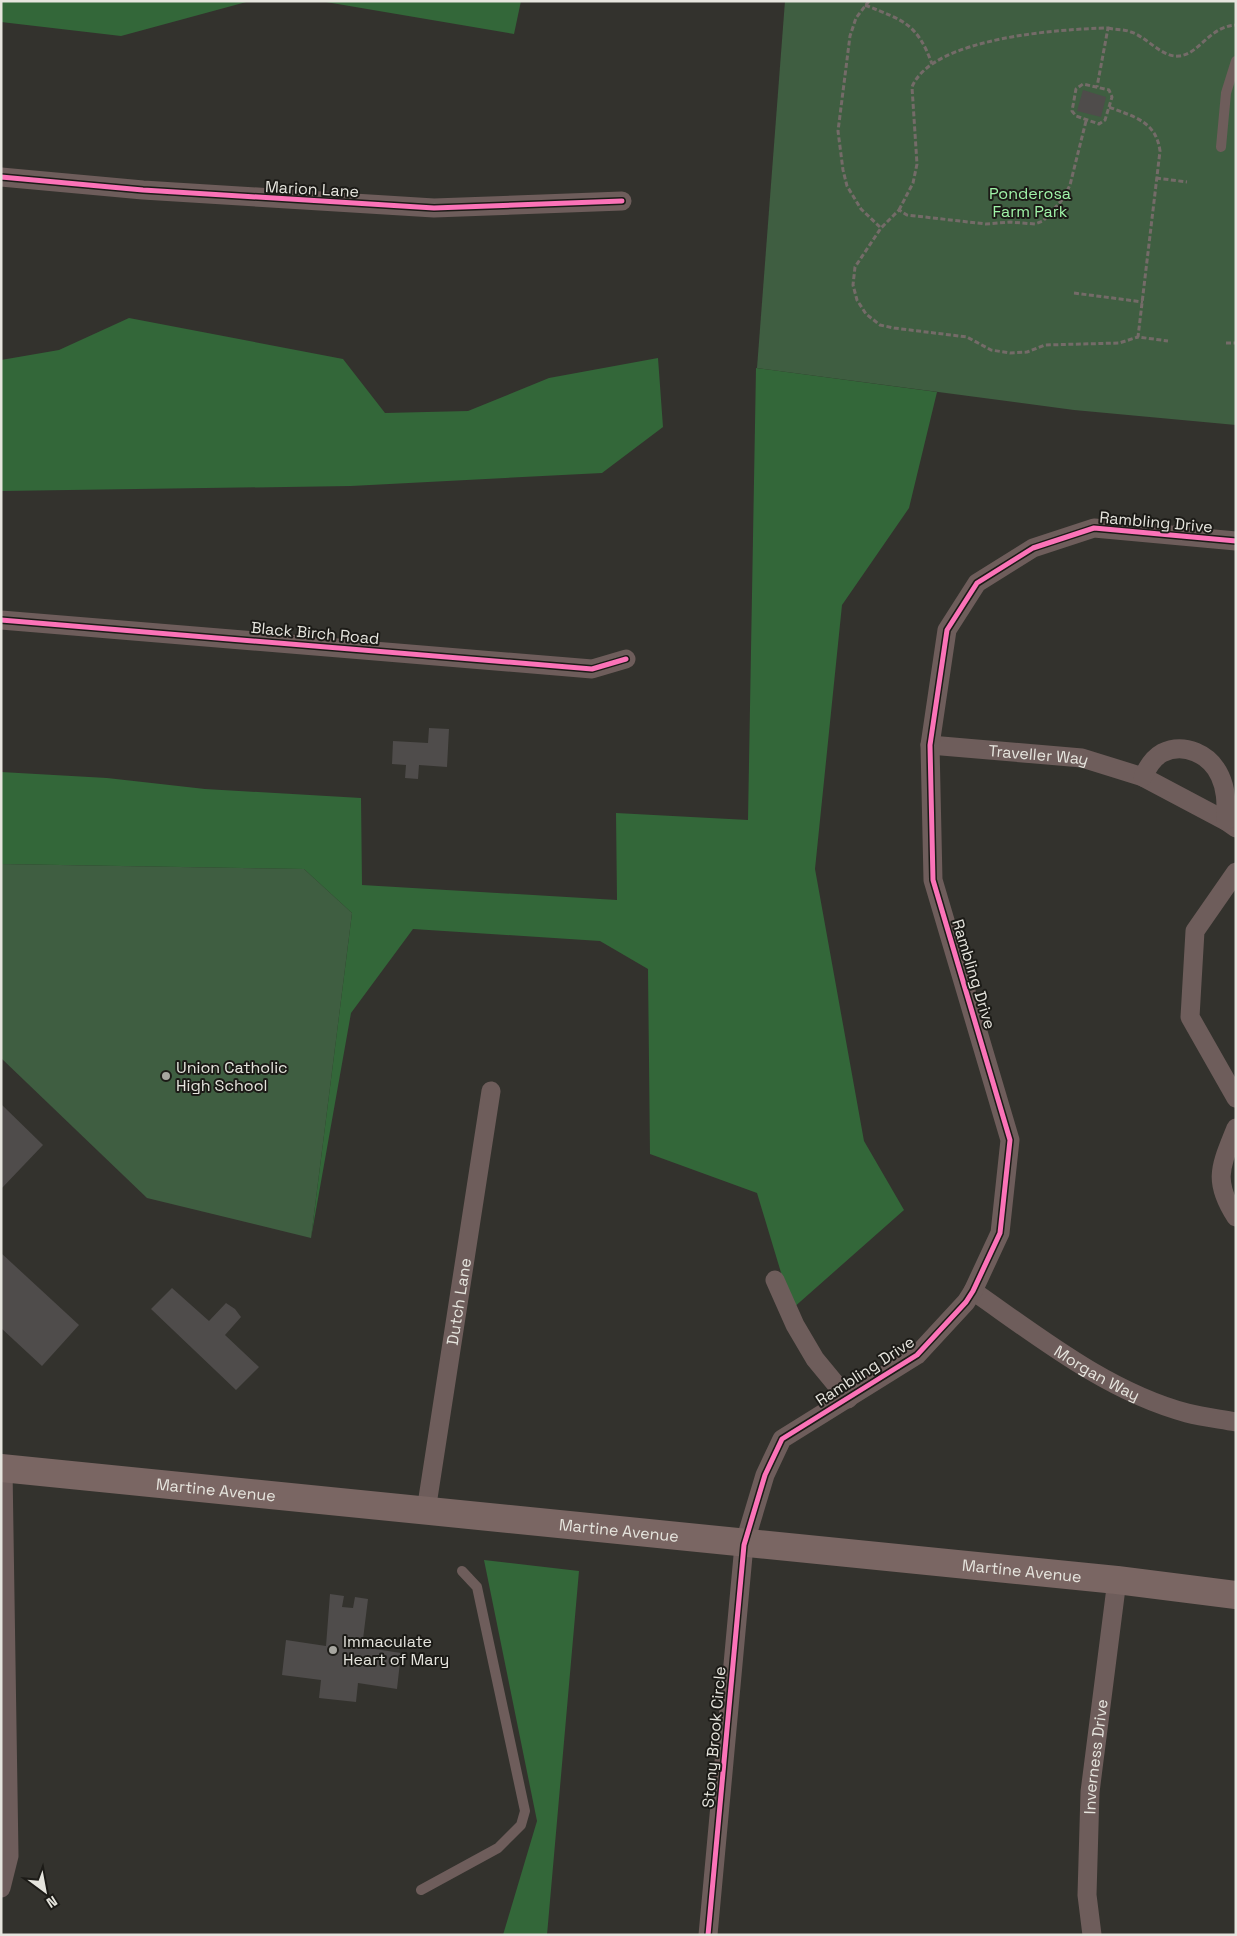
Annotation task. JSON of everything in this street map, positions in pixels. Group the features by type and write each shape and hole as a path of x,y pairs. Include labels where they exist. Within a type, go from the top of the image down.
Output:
{"main road":[{"name":"Martine Avenue","path":"2,1468 1117,1580 1236,1595"}],"street":[{"name":"Marion Lane","path":"1,177 143,190 434,208 568,205 622,201"},
{"name":"Rambling Drive","path":"745,1542 765,1475 782,1439 917,1355 966,1302 1000,1233 1010,1140 933,880 930,746 947,630 977,583 1032,548 1094,528 1236,542"},
{"name":"Black Birch Road","path":"1,620 592,669 626,659"},
{"name":"Traveller Way","path":"930,746 1082,758 1143,777 1231,825"},
{"name":"Traveller Way","path":"1143,777 1149,764 1161,753 1178,749 1191,749 1206,758 1219,774 1226,792 1231,825"},
{"path":"1236,872 1195,931 1190,1017 1236,1098"},
{"name":"Dutch Lane","path":"426,1511 492,1091"},
{"path":"1236,1128 1222,1162 1220,1180 1227,1204 1236,1217"},
{"path":"775,1280 795,1326 815,1359 848,1399"},
{"name":"Morgan Way","path":"973,1291 1075,1362 1149,1399 1187,1413 1236,1422"},
{"path":"1,1888 9,1856 2,1468"},
{"name":"Stony Brook Circle","path":"708,1935 745,1542"},
{"name":"Inverness Drive","path":"1092,1935 1086,1896 1090,1792 1117,1580"}],"lane":[{"path":"1221,147 1226,93 1236,61"},
{"path":"421,1890 498,1848 521,1825 525,1811 477,1587 462,1571"}],"path":[{"path":"868,1 856,18 850,36 838,131 847,186 861,209 881,228"},
{"path":"865,5 893,17 910,27 924,44 932,64"},
{"path":"1168,341 1138,337 1119,344 1045,345 1028,352 1010,354 991,350 967,336 880,325 866,314 857,300 853,285 855,267 881,228 899,210 913,183 916,164 912,87 915,80 932,64 970,46 1022,35 1108,28 1131,32 1172,56 1181,56 1191,52 1215,30 1236,25"},
{"path":"1097,87 1108,28"},
{"path":"1083,84 1097,87 1109,90 1112,96 1105,120 1099,124 1076,116 1072,110 1076,89 1083,84"},
{"path":"1109,107 1143,123 1153,130 1157,136 1160,151 1138,337"},
{"path":"899,210 907,214 986,224 1010,222 1035,224 1043,221 1063,199 1070,185 1086,121"},
{"path":"1156,178 1187,182"},
{"path":"1074,293 1143,302"},
{"path":"1226,342 1236,343"}],"green space":[{"path":"1,1 250,1 121,36 1,22"},
{"path":"320,1 521,1 514,34"},
{"name":"Ponderosa Farm Park","path":"785,1 1236,1 1236,425 1074,410 757,368"},
{"path":"129,318 343,359 385,413 468,411 549,378 658,358 663,427 602,473 351,486 1,491 1,360 59,350"},
{"path":"756,368 937,392 909,508 842,605 815,869 864,1141 904,1210 792,1309 757,1193 650,1154 648,969 600,941 413,929 351,1013 311,1238 352,913 304,869 1,864 1,772 107,778 205,789 361,798 362,885 617,900 616,813 748,820"},
{"path":"1,864 304,869 352,913 311,1238 147,1198 1,1058"},
{"path":"484,1560 579,1571 547,1935 503,1935 537,1821"}],"building":[{"path":"1083,90 1106,97 1101,117 1077,111"},
{"path":"429,728 449,729 447,767 419,765 418,779 405,778 406,765 392,764 393,741 428,743"},
{"path":"1,1104 43,1145 1,1189"},
{"path":"1,1253 79,1325 42,1366 1,1328"},
{"path":"172,1288 209,1321 226,1303 235,1309 241,1317 225,1335 259,1367 236,1390 151,1309"},
{"name":"Immaculate Heart of Mary","path":"330,1594 344,1596 342,1607 353,1608 355,1597 368,1599 362,1647 401,1653 397,1689 358,1683 356,1702 319,1698 321,1680 282,1675 286,1640 326,1646"}],"cycle path":[{"path":"1,177 143,190 434,208 622,201"},
{"path":"708,1935 744,1545 765,1475 782,1439 917,1355 966,1302 1000,1233 1010,1140 933,880 930,745 947,630 977,583 1033,548 1094,528 1236,541"},
{"path":"1,620 592,669 626,659"}],"place":[{"name":"Union Catholic High School","path":"166,1076"},
{"name":"Immaculate Heart of Mary","path":"333,1650"}]}
